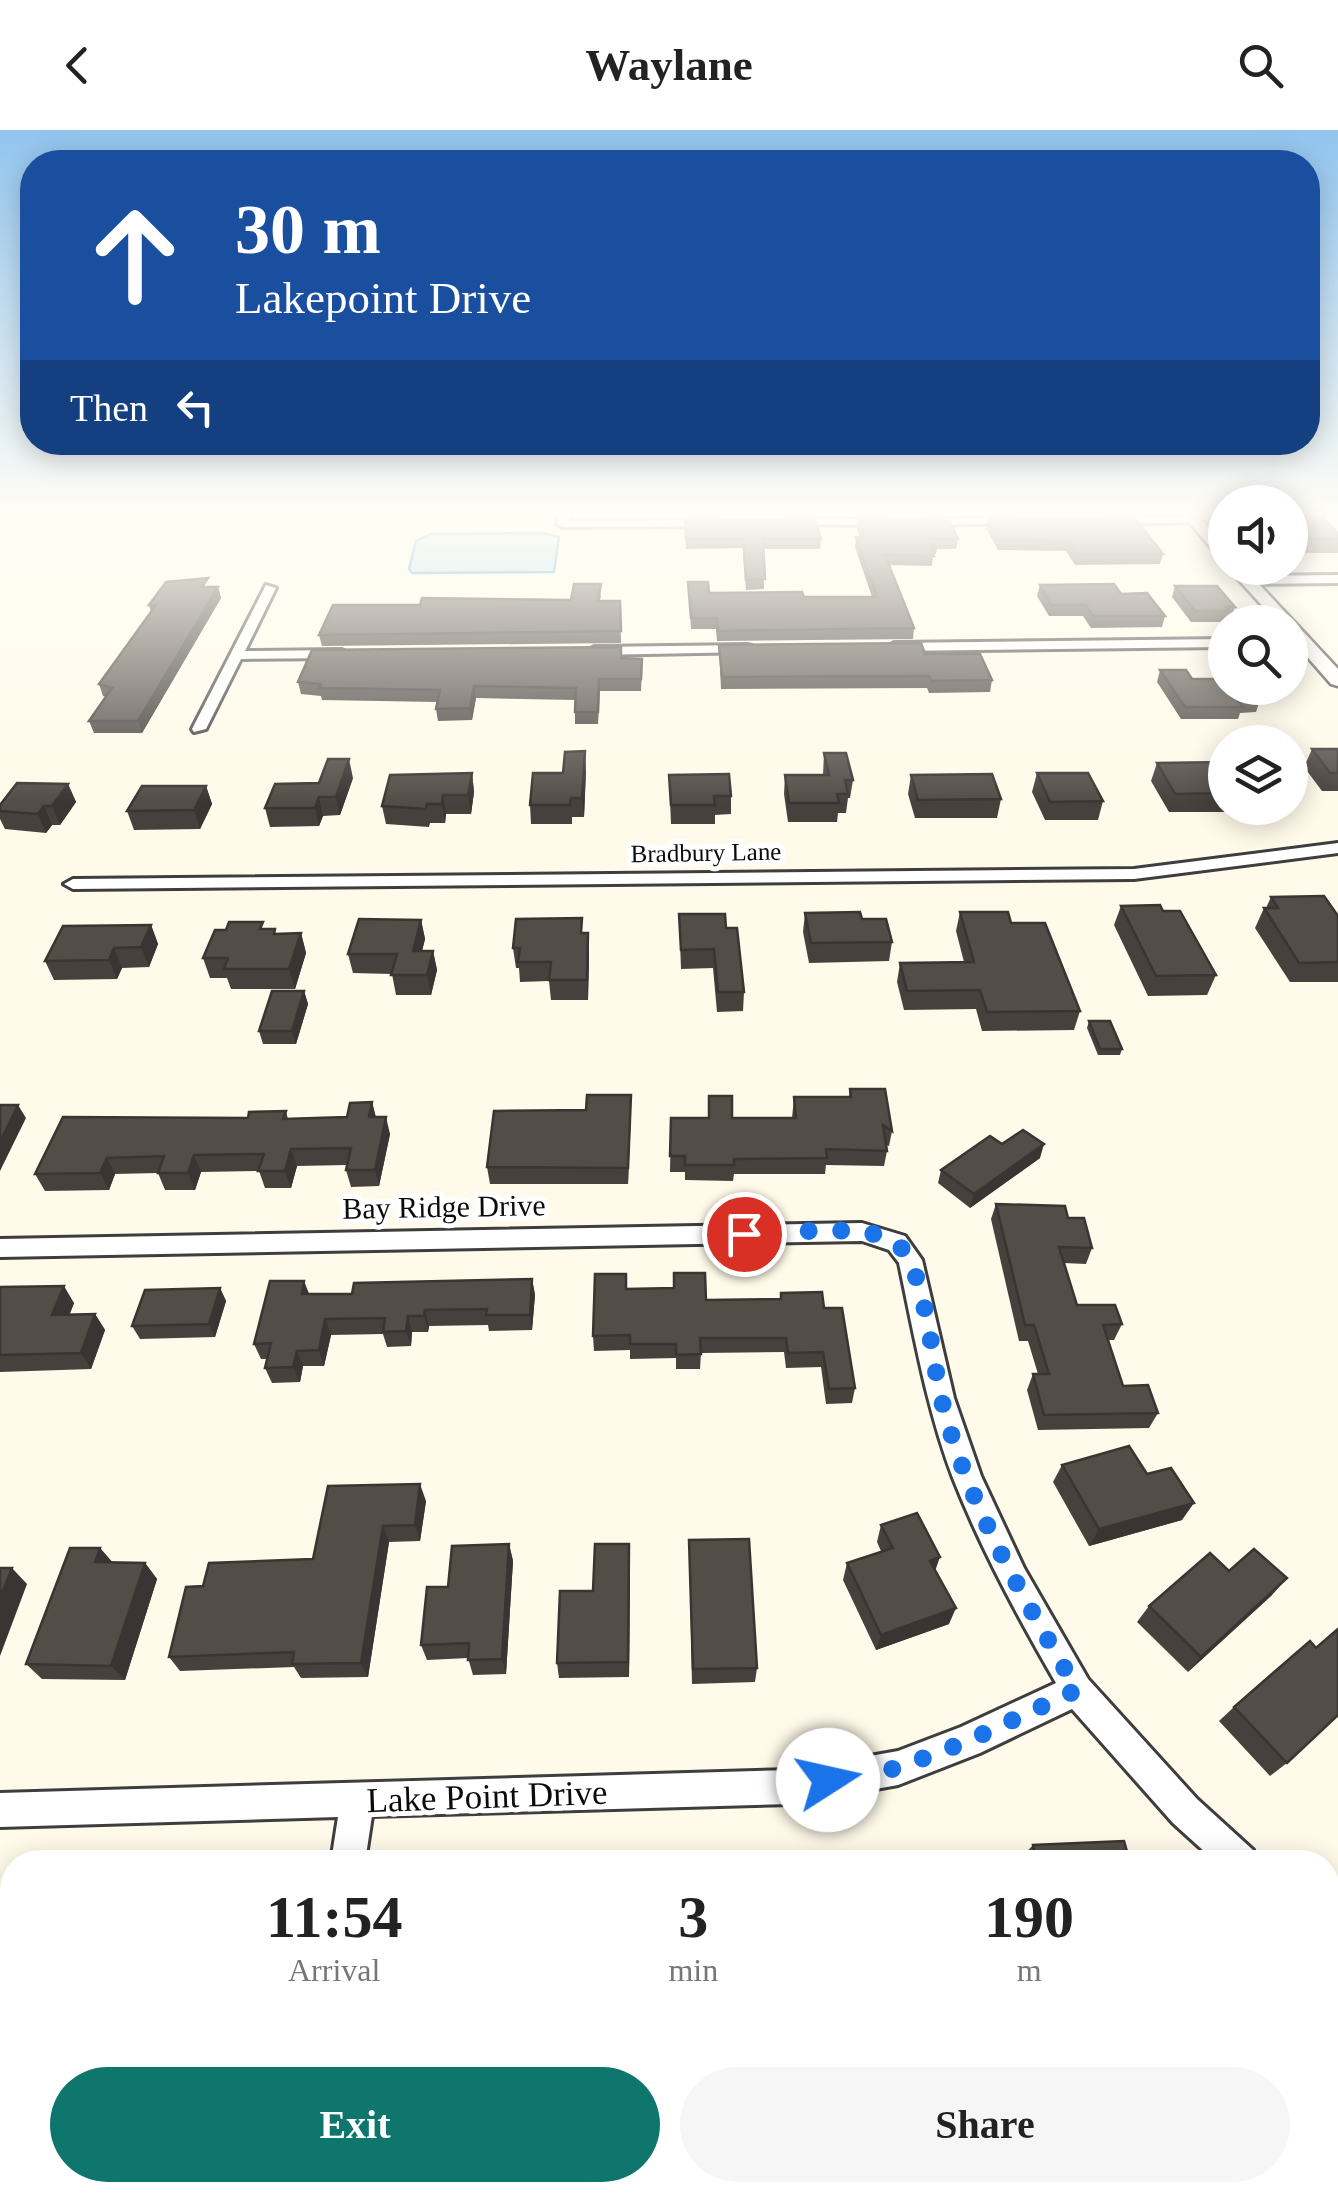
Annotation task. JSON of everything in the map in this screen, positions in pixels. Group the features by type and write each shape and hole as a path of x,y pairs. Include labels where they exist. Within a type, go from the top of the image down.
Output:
{"street":[{"path":"199,729 259,610"},
{"path":"886,647 1208,643"},
{"path":"571,651 768,649"},
{"path":"1308,652 1338,680"},
{"path":"236,655 354,654"},
{"name":"Bradbury Lane","path":"74,884 1134,874 1338,848"},
{"name":"Bay Ridge Drive","path":"0,1248 862,1232 888,1238 902,1249 915,1274 941,1398 989,1530 1077,1690"},
{"path":"1077,1690 1185,1811 1228,1850"},
{"name":"Lake Point Drive","path":"0,1810 792,1787 898,1768 968,1741 1077,1690"},
{"path":"350,1850 358,1800"}],"building":[{"path":"153,610 204,610 138,721 89,721 112,688 99,684"},
{"path":"331,610 620,610 621,631 319,635"},
{"path":"690,610 907,610 914,628 718,631 717,618 691,618"},
{"path":"1089,610 1160,610 1165,616 1093,616"},
{"path":"921,643 925,654 980,654 992,680 931,681 929,676 722,677 719,645"},
{"path":"621,647 621,658 642,659 641,679 599,679 598,712 575,712 576,688 474,686 470,708 436,709 440,690 319,688 321,684 298,682 312,650"},
{"path":"1160,670 1186,670 1192,679 1208,679 1208,705 1243,707 1185,707"},
{"path":"1312,749 1338,749 1338,773 1330,773"},
{"path":"585,751 582,798 571,798 570,805 530,805 533,773 563,773 565,752"},
{"path":"824,753 846,753 853,780 845,780 848,794 837,794 839,803 789,803 785,775 829,775"},
{"path":"328,759 349,759 336,797 319,797 315,808 265,808 275,784 319,783"},
{"path":"1208,762 1208,793 1175,794 1157,763"},
{"path":"472,773 468,795 443,795 442,804 427,804 426,809 382,806 390,775"},
{"path":"1037,773 1088,773 1103,801 1050,802"},
{"path":"729,774 731,796 714,796 715,805 671,805 669,775"},
{"path":"992,774 1001,799 918,800 911,775"},
{"path":"17,783 68,784 52,806 44,806 38,814 0,811 0,805"},
{"path":"142,786 206,786 194,810 127,811"},
{"path":"1324,896 1338,916 1338,962 1299,963 1264,908 1278,908 1271,897"},
{"path":"1160,905 1163,911 1180,911 1216,975 1156,976 1121,906"},
{"path":"860,912 862,919 886,919 892,942 811,943 805,913"},
{"path":"960,912 1008,912 1011,923 1045,923 1080,1011 987,1012 980,990 907,991 900,963 974,962"},
{"path":"679,914 725,914 726,928 737,928 744,992 718,992 714,949 681,950"},
{"path":"582,918 581,933 588,933 587,980 549,980 551,962 518,962 520,948 513,948 516,919"},
{"path":"359,919 421,920 413,951 433,951 427,975 391,975 397,954 348,954"},
{"path":"229,922 263,922 260,929 275,929 274,934 301,933 289,969 224,969 228,958 203,958 215,930 226,930"},
{"path":"151,925 141,947 114,948 109,960 45,961 63,926"},
{"path":"272,991 304,991 292,1031 259,1031"},
{"path":"1089,1021 1110,1021 1122,1049 1100,1049"},
{"path":"850,1089 885,1089 892,1131 883,1125 887,1151 826,1149 827,1158 734,1159 734,1165 685,1165 685,1156 670,1156 671,1118 709,1118 709,1096 732,1096 732,1118 796,1118 794,1097 851,1097"},
{"path":"587,1095 631,1095 628,1168 487,1167 494,1111 586,1110"},
{"path":"372,1102 369,1117 386,1117 375,1170 346,1170 351,1148 291,1149 285,1171 258,1171 264,1154 194,1155 188,1173 158,1173 164,1156 107,1158 100,1173 35,1174 63,1117 248,1118 249,1112 286,1111 283,1119 347,1117 350,1103"},
{"path":"0,1105 18,1105 0,1142"},
{"path":"1023,1130 1044,1144 974,1194 941,1170 990,1136 1002,1144"},
{"path":"996,1204 1065,1206 1068,1218 1084,1218 1092,1248 1059,1247 1077,1305 1115,1305 1122,1324 1103,1325 1123,1386 1148,1385 1158,1413 1044,1415 1033,1374 1049,1374 1034,1325 1025,1325"},
{"path":"674,1273 705,1273 706,1300 781,1299 781,1293 822,1292 824,1308 842,1308 855,1388 829,1389 823,1352 788,1353 786,1338 700,1338 701,1354 676,1355 676,1344 630,1344 630,1335 593,1336 595,1274 626,1274 626,1289 674,1288"},
{"path":"532,1279 530,1315 486,1315 487,1309 425,1310 424,1316 408,1316 406,1331 383,1332 385,1318 325,1319 319,1350 297,1351 293,1367 265,1368 271,1343 254,1344 270,1281 304,1281 302,1294 352,1294 354,1283"},
{"path":"64,1286 52,1315 95,1314 81,1353 0,1355 0,1287"},
{"path":"220,1288 209,1324 132,1326 145,1290"},
{"path":"1129,1446 1147,1474 1171,1468 1194,1503 1099,1529 1062,1465"},
{"path":"420,1484 415,1525 383,1526 361,1663 292,1664 294,1652 169,1657 186,1587 203,1586 209,1563 313,1559 328,1486"},
{"path":"917,1513 940,1557 930,1561 956,1608 881,1635 847,1563 893,1548 881,1525"},
{"path":"749,1539 757,1668 693,1669 689,1540"},
{"path":"509,1544 502,1659 468,1660 469,1643 421,1645 427,1587 448,1587 452,1546"},
{"path":"595,1544 629,1544 628,1662 557,1663 560,1591 593,1591"},
{"path":"70,1548 100,1548 95,1562 145,1563 111,1666 26,1664"},
{"path":"1254,1549 1287,1578 1201,1657 1149,1606 1210,1553 1229,1571"},
{"path":"0,1568 12,1568 0,1598"},
{"path":"1338,1629 1338,1715 1287,1763 1234,1707 1310,1641 1316,1648"},
{"path":"1124,1841 1127,1850 1034,1850 1033,1845"}],"route":[{"path":"744,1234 862,1232 888,1238 902,1249 915,1274 941,1398 967,1477 1013,1578 1077,1690 968,1741 898,1768 828,1780"}]}
